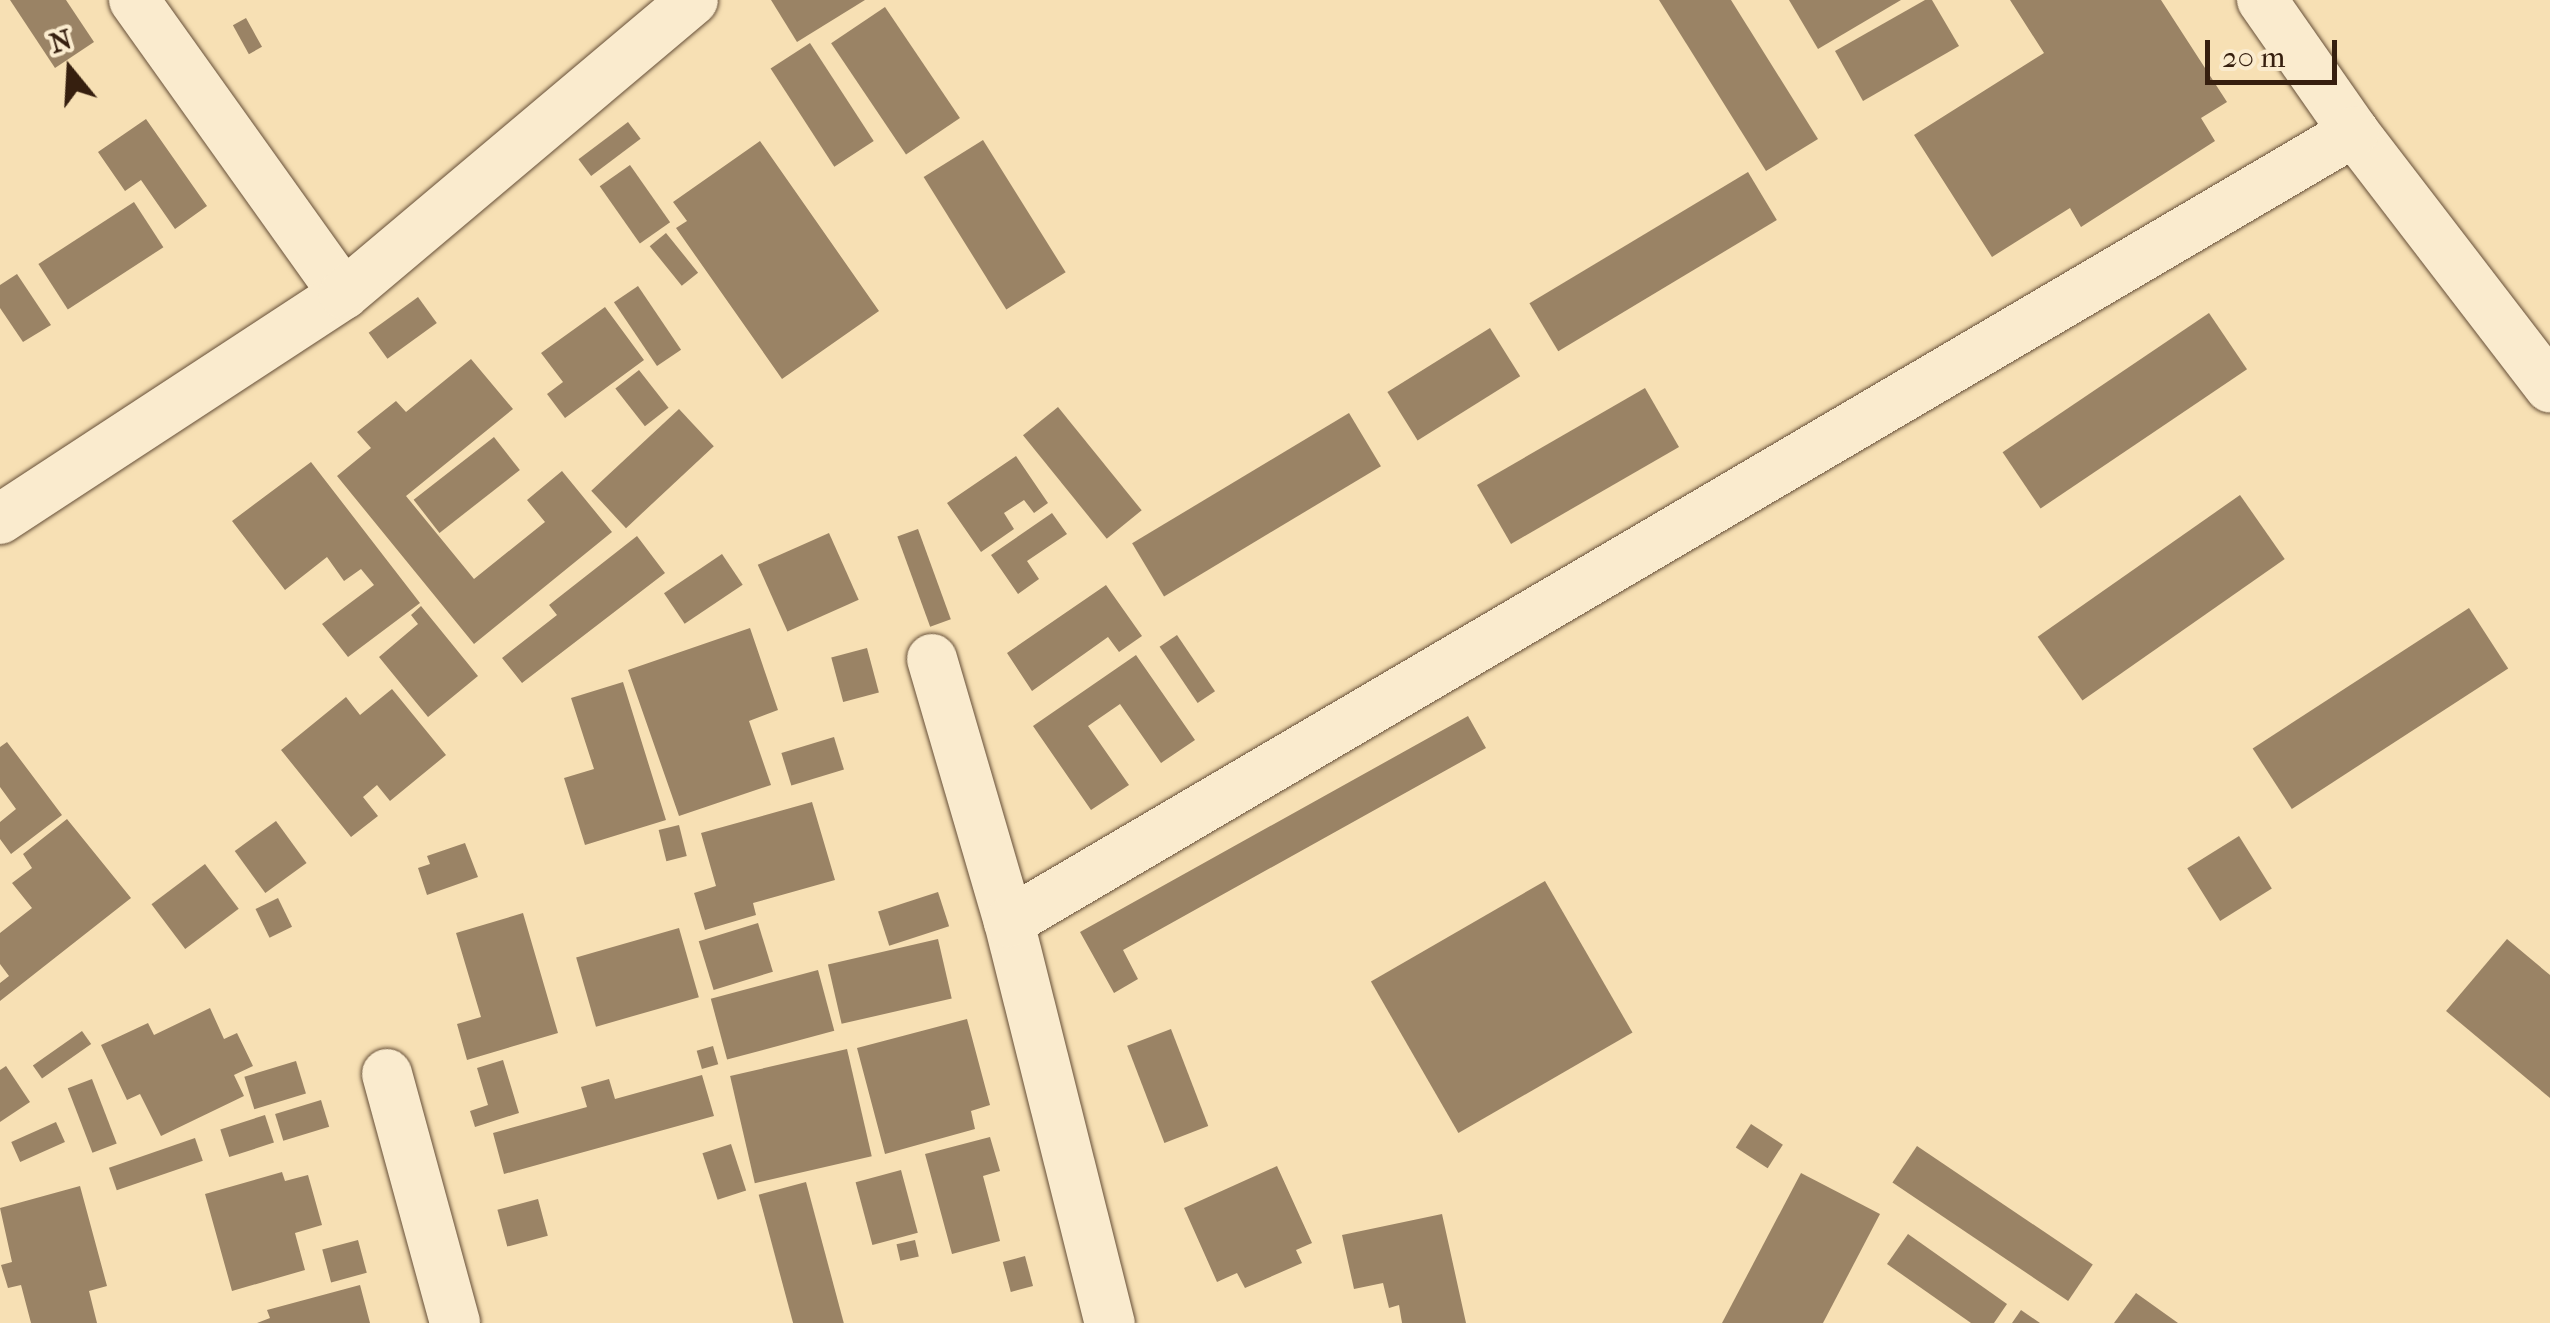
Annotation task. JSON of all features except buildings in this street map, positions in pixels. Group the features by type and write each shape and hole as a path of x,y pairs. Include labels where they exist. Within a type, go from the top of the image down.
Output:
{"street":[{"path":"134,0 344,294"},
{"path":"0,519 344,294 694,0"},
{"path":"2262,0 2354,132 2550,387"},
{"path":"1009,922 2354,132"},
{"path":"932,659 1009,922 1110,1323"},
{"path":"386,1074 455,1323"}]}
